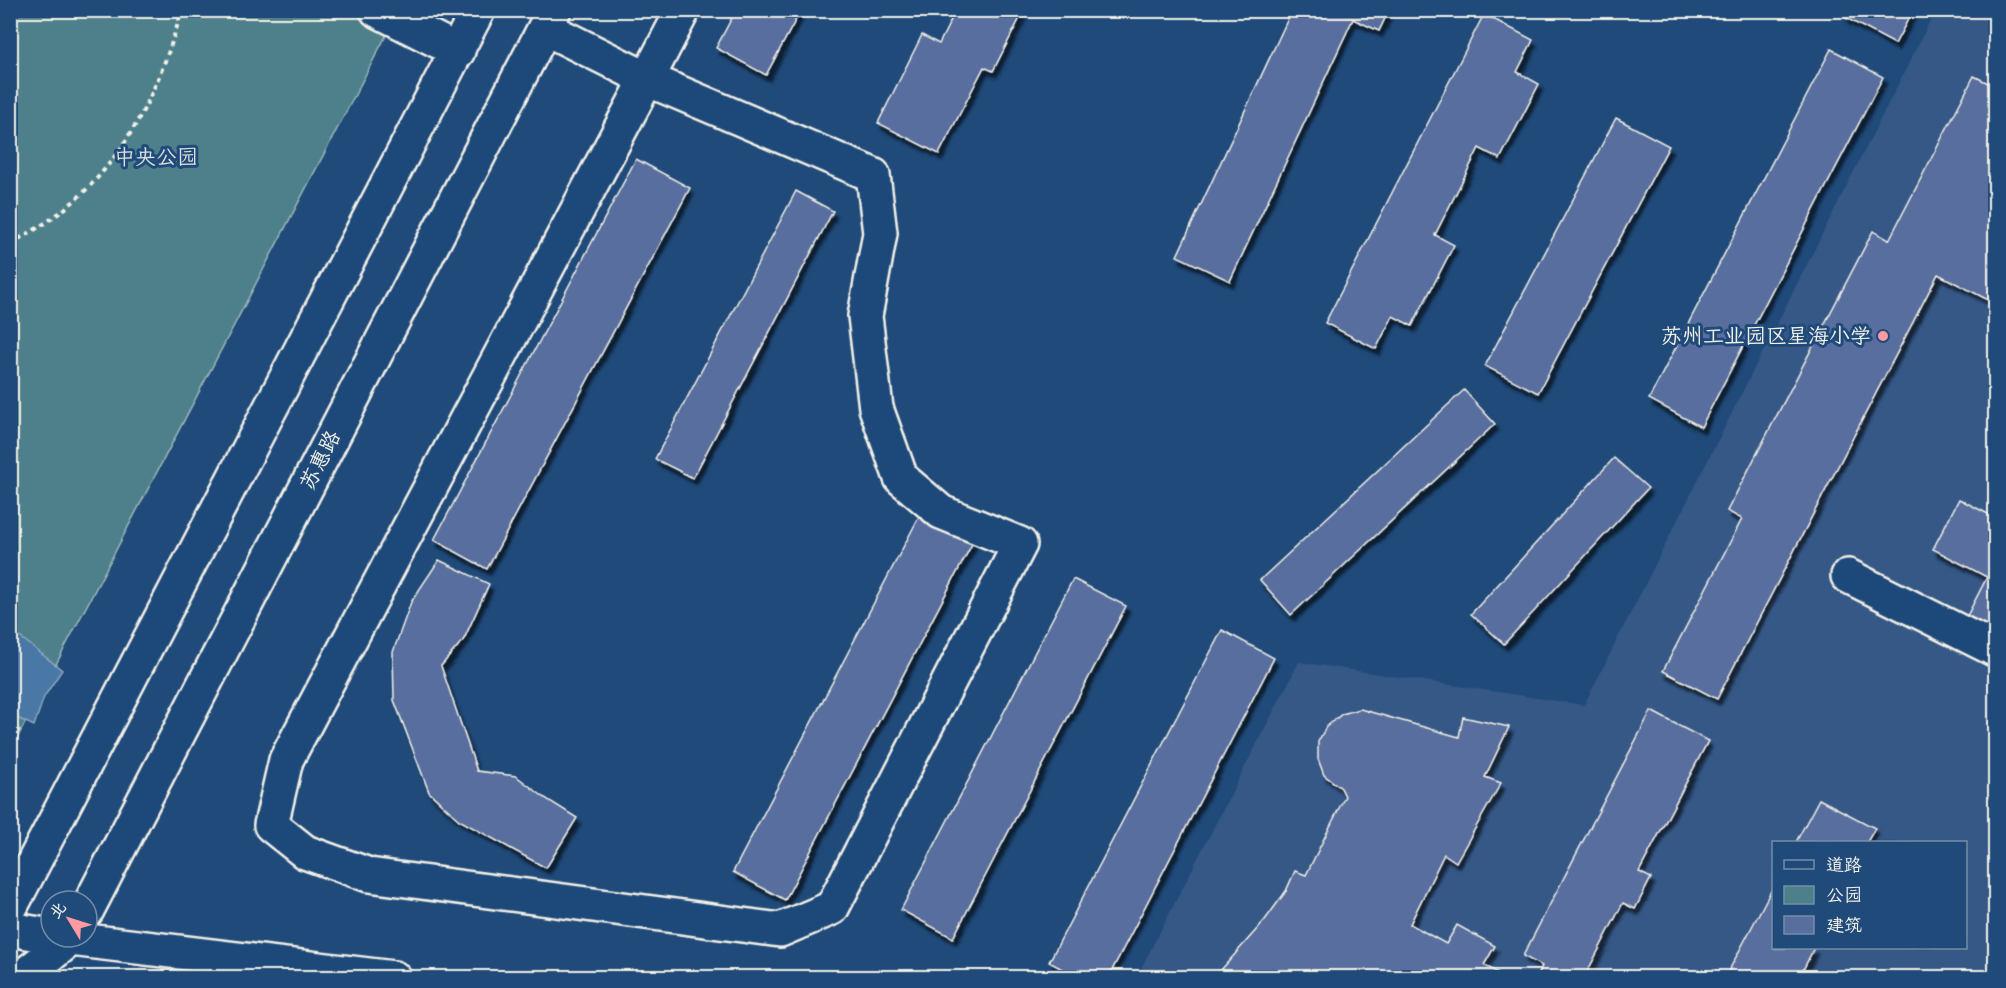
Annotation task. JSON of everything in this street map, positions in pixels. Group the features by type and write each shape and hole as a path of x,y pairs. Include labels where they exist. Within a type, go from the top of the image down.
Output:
{"main road":[{"path":"377,10 458,51"},
{"path":"10,908 478,10"},
{"path":"549,19 647,78 873,175 880,233 865,316 876,408 901,478 941,512 1020,544 832,908 780,930 369,875 305,852 271,825 286,760 647,78 683,10"},
{"name":"苏惠路","path":"98,889 549,19"},
{"path":"1848,576 1995,650"},
{"path":"10,929 39,934"},
{"path":"99,942 394,978"},
{"path":"21,978 51,949"}],"path":[{"path":"10,243 68,206 107,168 130,134 159,79 182,10"},
{"path":"10,727 20,731"}],"shaded area":[{"name":"苏州工业园区星海小学","path":"1935,11 1995,11 1995,977 1136,978 1299,662 1584,705"},
{"path":"10,629 62,670 44,697 34,726 11,715"}],"green space":[{"name":"中央公园","path":"11,11 399,11 11,750"}],"building":[{"path":"736,10 801,10 766,75 716,48"},
{"path":"956,10 1024,10 993,71 984,67 939,154 878,123 922,35 939,44"},
{"path":"1292,10 1389,10 1379,31 1353,19 1230,281 1177,256"},
{"path":"1847,10 1913,10 1895,44 1844,17"},
{"path":"1484,14 1533,40 1517,72 1539,84 1500,159 1479,148 1435,235 1454,245 1412,326 1393,316 1376,349 1325,323"},
{"path":"1831,49 1883,77 1701,427 1649,399"},
{"path":"1974,76 1996,87 1996,304 1938,274 1717,699 1663,671 1742,519 1727,511 1873,231 1889,240"},
{"path":"1616,118 1669,146 1538,393 1485,366"},
{"path":"636,159 690,188 487,569 434,540"},
{"path":"796,191 833,211 693,478 655,459"},
{"path":"1464,390 1495,424 1291,615 1260,580"},
{"path":"1614,458 1648,488 1504,644 1471,614"},
{"path":"1959,499 1996,518 1996,631 1967,616 1987,577 1933,549"},
{"path":"920,515 973,542 785,900 733,872"},
{"path":"439,560 489,584 464,639 441,666 477,771 516,776 577,818 546,868 459,820 429,792 394,700 393,652 411,602"},
{"path":"1073,579 1126,606 953,938 901,910"},
{"path":"1222,630 1274,658 1108,978 1079,978 1049,962"},
{"path":"1360,709 1459,737 1463,717 1509,727 1485,777 1501,783 1456,862 1444,854 1410,924 1446,944 1457,925 1495,946 1484,965 1507,978 1214,978 1265,920 1286,891 1295,871 1306,875 1345,796 1341,788 1324,775 1318,759 1318,742 1326,727 1342,714"},
{"path":"1651,711 1708,741 1639,872 1651,878 1635,909 1623,903 1584,978 1537,978 1542,966 1523,956"},
{"path":"1819,799 1875,828 1868,841 1797,841"},
{"path":"1772,889 1772,949 1814,949 1799,978 1725,978"}],"place":[{"name":"苏州工业园区星海小学","path":"1883,336"}]}
